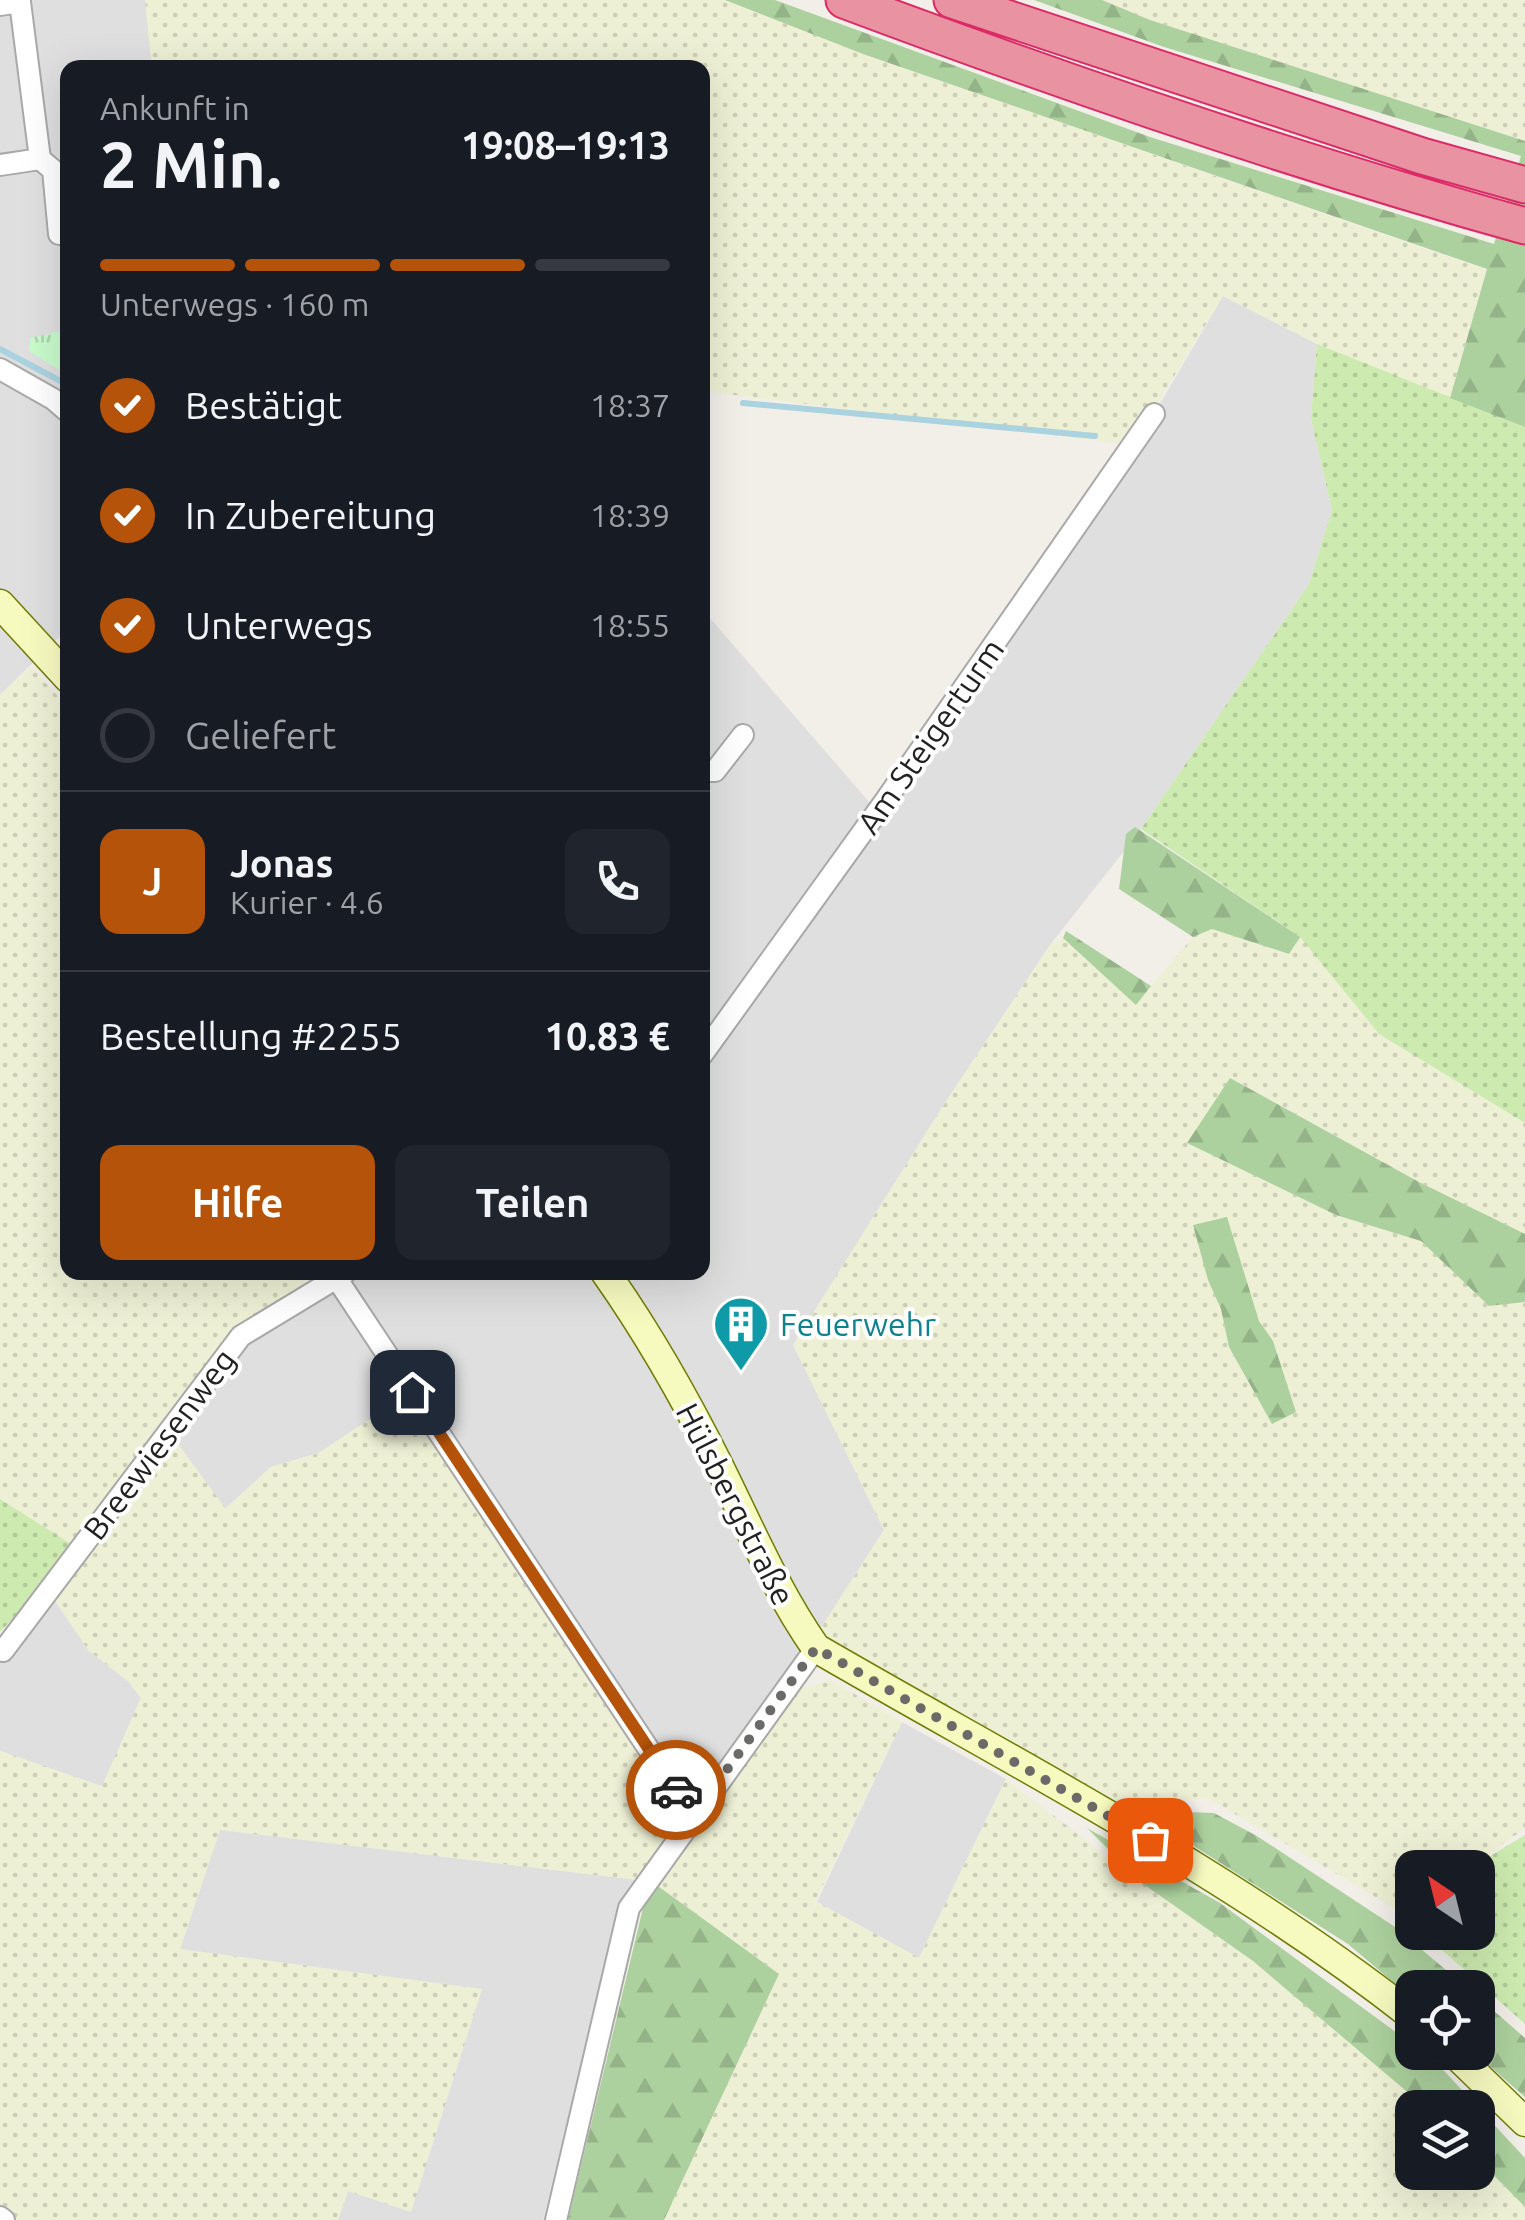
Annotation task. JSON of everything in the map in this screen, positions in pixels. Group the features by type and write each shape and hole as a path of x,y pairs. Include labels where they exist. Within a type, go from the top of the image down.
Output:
{"highway":[{"path":"844,0 1040,74 1525,226"},
{"path":"952,0 1422,156 1525,185"}],"street":[{"path":"14,2 40,159 53,170 56,235"},
{"path":"0,165 40,159"},
{"path":"0,369 60,405"},
{"name":"Am Steigerturm","path":"710,1044 885,801 1154,414"},
{"path":"0,604 60,669"},
{"path":"710,771 715,771 742,736"},
{"name":"Breewiesenweg","path":"2,1651 241,1336 335,1280"},
{"path":"345,1280 693,1816"},
{"name":"Hülsbergstraße","path":"611,1280 640,1322 718,1462 794,1617 816,1648 1150,1840 1339,1958 1395,2002"},
{"path":"556,2220 629,1908 816,1648"},
{"path":"1472,2070 1525,2122"}],"shaded area":[{"path":"0,0 145,0 151,60 60,60 60,638 0,695"},
{"path":"1223,296 1317,344 1311,419 1332,510 1309,584 1139,832 1050,945 943,1106 794,1344 884,1530 814,1639 701,1791 692,1795 683,1791 415,1389 319,1453 271,1467 225,1509 172,1436 252,1334 350,1280 710,1280 710,618 877,811 1154,414"},
{"path":"54,1599 89,1651 128,1681 141,1698 102,1787 0,1751 0,1655 13,1654"},
{"path":"902,1722 1006,1779 919,1958 817,1902"},
{"path":"220,1829 638,1880 616,1919 543,2220 338,2220 348,2191 411,2211 180,1949"}],"green space":[{"path":"145,0 725,0 863,54 1486,270 1450,398 1317,344 1223,296 1132,445 710,392 710,60 151,60"},
{"path":"725,0 775,0 1150,137 1494,244 1521,156 1164,47 1034,0 1102,0 1150,20 1525,141 1525,427 1450,398 1487,269 863,54"},
{"path":"1102,0 1525,0 1525,141 1150,20"},
{"path":"60,332 60,371 29,351 30,338"},
{"path":"1317,344 1525,427 1525,1123 1379,1034 1300,937 1141,829 1309,584 1332,510 1311,419"},
{"path":"31,667 60,698 60,1280 309,1280 237,1328 71,1544 0,1499 0,695"},
{"path":"1135,827 1300,937 1289,954 1212,929 1193,937 1119,889 1126,834"},
{"path":"1212,929 1288,954 1300,937 1379,1034 1525,1123 1525,1234 1419,1182 1231,1078 1187,1143 1336,1215 1421,1241 1489,1305 1525,1302 1525,1828 1495,1850 1395,1850 1395,1908 1208,1798 1177,1801 1148,1817 814,1639 884,1530 793,1345 1050,945 1063,938 1136,1004 1193,937","holes":["1227,1217 1259,1322 1273,1341 1272,1424 1229,1347 1221,1309 1208,1280"]},
{"path":"1066,931 1151,986 1136,1005 1063,938"},
{"path":"1230,1078 1419,1182 1525,1234 1525,1302 1489,1306 1421,1241 1336,1215 1187,1143"},
{"path":"1227,1217 1259,1321 1273,1341 1296,1412 1272,1424 1229,1347 1221,1309 1208,1280 1193,1225"},
{"path":"406,1395 683,1810 638,1880 220,1830 180,1949 482,1989 411,2212 348,2191 338,2220 15,2220 0,2208 0,1751 102,1786 141,1698 128,1681 89,1651 54,1599 172,1436 226,1509 271,1467 319,1453"},
{"path":"0,1499 71,1544 42,1587 0,1632"},
{"path":"831,1680 902,1722 808,1917 817,1902 919,1958 1006,1779 1142,1883 1253,1961 1408,2090 1395,2090 1395,2190 1495,2190 1495,2176 1525,2207 1525,2220 664,2220 779,1974 655,1884 800,1689"},
{"path":"1187,1812 1214,1813 1257,1836 1395,1927 1395,1950 1422,1950 1446,1970 1395,1970 1395,1984 1348,1944 1175,1834 1175,1820"},
{"path":"1087,1828 1220,1903 1395,2032 1395,2070 1443,2070 1462,2090 1405,2090 1253,1961 1142,1883"},
{"path":"1525,1835 1525,2024 1495,1997 1495,1970 1464,1970 1442,1950 1495,1950 1495,1853"},
{"path":"655,1884 779,1974 664,2220 568,2220 643,1908"},
{"path":"1495,2012 1525,2038 1525,2097 1494,2070"},
{"path":"1495,2126 1525,2158 1525,2207 1495,2176"}],"waterway":[{"path":"0,349 60,381"},
{"path":"743,403 1095,436"}],"way so far":[{"path":"676,1790 693,1816 816,1648 1150,1840"}],"place":[{"name":"Feuerwehr","path":"741,1373"}],"route":[{"path":"412,1392 676,1790"}]}
